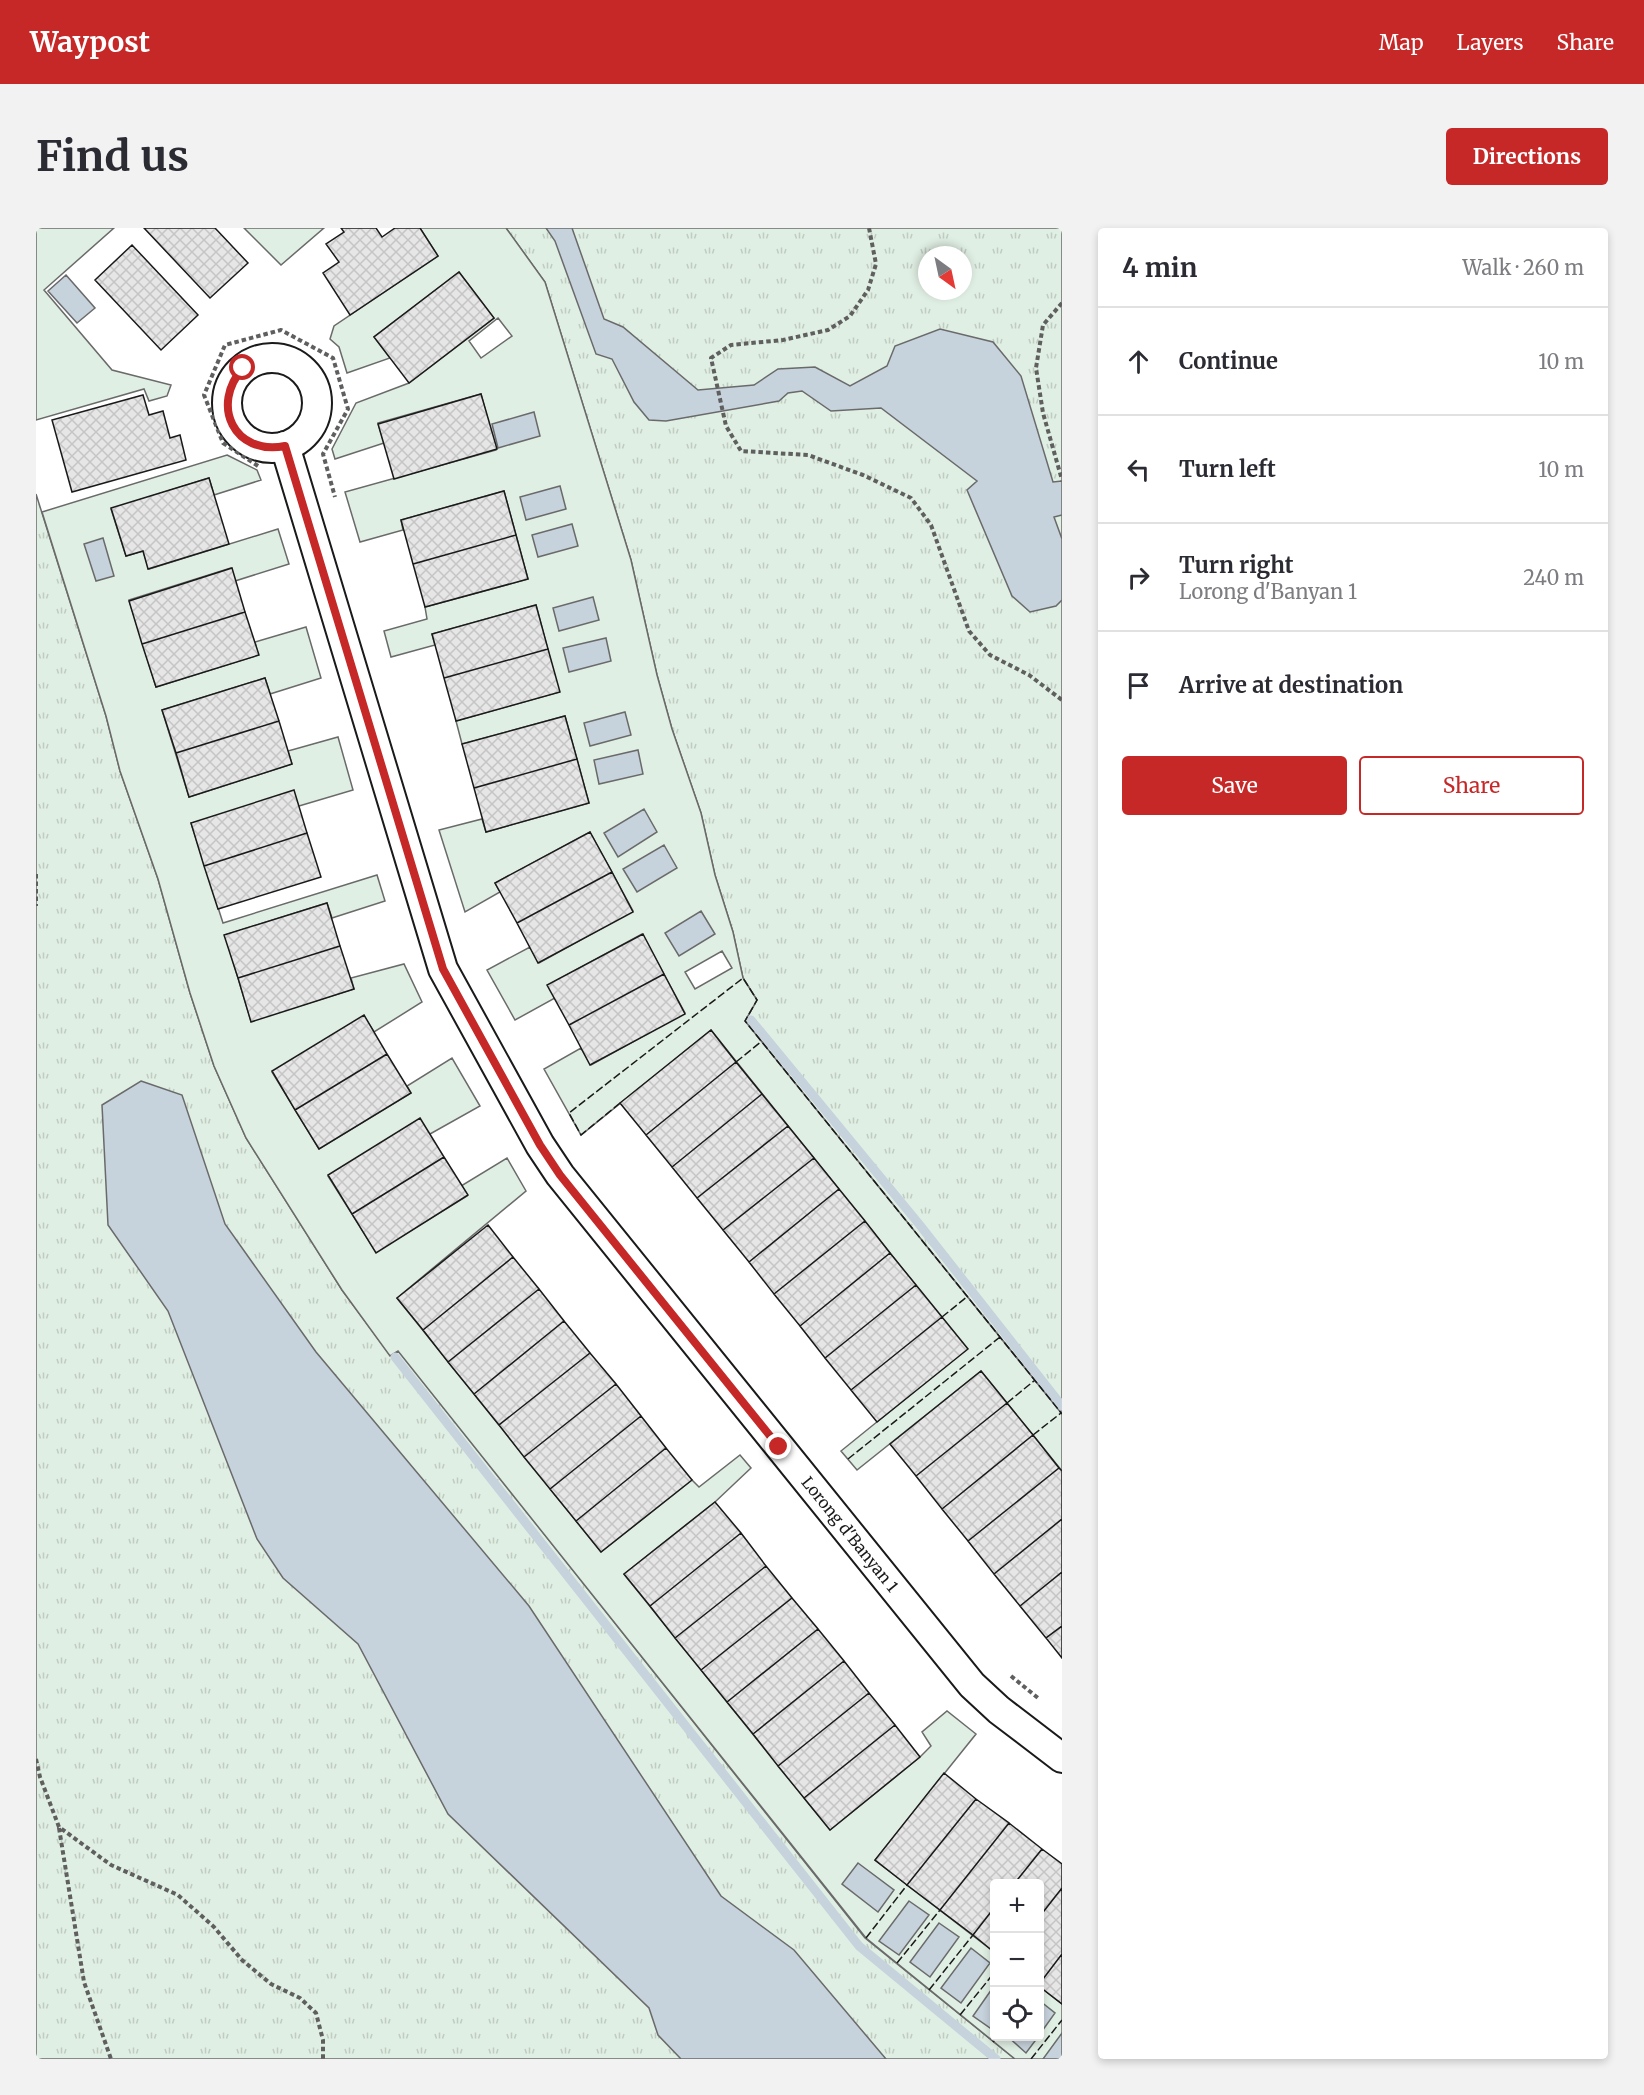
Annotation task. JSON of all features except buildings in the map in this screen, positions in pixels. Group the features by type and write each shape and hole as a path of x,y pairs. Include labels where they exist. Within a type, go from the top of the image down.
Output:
{"street":[{"name":"Lorong d'Banyan 1","path":"285,446 443,969 540,1145 560,1175 972,1685 999,1710 1062,1758"}],"path":[{"path":"869,228 876,264 868,290 850,315 828,330 783,340 731,345 711,358 726,426 741,451 808,455 863,475 911,498 931,525 969,631 990,655 1029,675 1062,700"},
{"path":"1062,303 1043,325 1036,368 1043,413 1062,480"},
{"path":"262,469 223,443 204,395 225,345 281,330 333,358 348,409 323,454 336,500"},
{"path":"1056,457 1062,453"},
{"path":"36,874 36,906"},
{"path":"1006,1672 1043,1702"},
{"path":"36,1759 40,1777 59,1827 84,1982 111,2059"},
{"path":"59,1827 111,1865 178,1895 214,1927 242,1960 271,1984 300,1998 316,2013 323,2040 323,2059"}],"green space":[{"path":"36,228 114,228 44,290 112,370 171,385 167,396 149,401 144,389 36,420"},
{"path":"244,228 324,228 281,265"},
{"path":"420,228 506,228 545,282 631,560 657,675 672,729 701,813 743,978 757,1000 745,1021 1062,1414 1062,1471 981,1371 857,1470 841,1451 967,1349 711,1030 581,1135 544,1069 581,1048 591,1065 685,1013 642,934 548,985 555,998 515,1020 487,970 530,947 539,963 633,911 590,832 495,883 500,892 465,912 439,830 482,819 486,832 589,803 565,716 462,744 456,721 559,692 536,605 432,634 435,645 391,657 384,631 427,619 425,607 528,579 504,491 401,520 403,530 360,542 345,492 496,450 481,394 378,423 384,443 335,459 332,449 356,403 409,383 494,318 459,272 374,337 390,358 347,373 339,347 330,339 334,326 438,256","holes":["498,318 512,336 481,358 469,341","722,951 732,968 695,989 685,972"]},
{"path":"506,228 1062,228 1062,1414 745,1021 757,1000 743,978 701,813 672,729 657,675 631,560 545,282"},
{"path":"227,455 257,470 261,480 214,495 209,478 111,509 126,556 143,551 149,569 278,529 289,564 235,581 231,568 129,600 156,687 258,655 255,642 306,627 321,678 270,694 265,678 162,710 189,797 292,764 288,751 338,737 353,790 299,806 191,823 223,923 377,875 385,901 332,918 327,903 225,935 251,1021 354,989 351,978 404,964 422,1002 374,1032 364,1016 272,1072 319,1149 411,1093 407,1086 452,1058 480,1106 430,1134 328,1176 376,1252 467,1196 461,1186 507,1158 526,1191 397,1298 601,1552 692,1480 699,1487 740,1455 751,1468 715,1502 624,1574 830,1830 931,1746 922,1732 947,1711 976,1734 875,1860 990,1949 990,2039 866,1938 398,1351 390,1356 342,1290 246,1138 214,1066 190,993 158,879 120,771 106,716 42,512"},
{"path":"36,494 106,716 120,771 158,879 190,993 214,1066 246,1138 342,1290 390,1355 398,1350 865,1938 1015,2059 36,2059"},
{"path":"1044,1990 1062,2004 1062,2059 1015,2059 993,2041 1044,2041"}],"shaded area":[{"path":"546,228 572,228 604,319 623,327 698,390 754,385 778,369 815,367 850,386 887,366 895,346 940,329 993,342 1021,376 1053,482 1062,481 1062,515 1054,517 1062,539 1062,600 1056,606 1030,612 1012,596 967,490 977,481 881,408 831,411 802,391 788,393 779,401 666,421 649,420 634,402 612,359 596,354 555,241"},
{"path":"66,275 95,308 77,323 48,291"},
{"path":"534,412 540,436 498,448 492,424"},
{"path":"560,486 566,509 526,520 520,497"},
{"path":"572,524 578,546 538,557 532,535"},
{"path":"103,538 114,576 96,581 84,544"},
{"path":"593,597 599,620 559,631 553,608"},
{"path":"606,638 611,661 569,672 563,648"},
{"path":"625,712 631,735 590,746 584,723"},
{"path":"638,750 643,774 599,784 594,760"},
{"path":"644,809 657,832 618,857 604,833"},
{"path":"664,845 677,868 637,892 623,869"},
{"path":"701,911 715,934 679,956 665,933"},
{"path":"141,1081 182,1095 225,1224 316,1352 529,1606 721,1896 794,1950 886,2059 681,2059 658,2035 649,2008 448,1814 358,1644 283,1578 257,1539 168,1311 108,1225 102,1105"},
{"path":"858,1863 894,1890 878,1912 842,1884"},
{"path":"909,1901 929,1915 899,1955 879,1941"},
{"path":"939,1923 959,1937 930,1977 910,1962"},
{"path":"971,1948 990,1963 961,2003 941,1988"},
{"path":"990,1992 990,2028 973,2016"},
{"path":"1044,2004 1055,2013 1044,2028"},
{"path":"1062,2033 1062,2059 1043,2059"},
{"path":"1013,2041 1035,2041 1026,2053"}],"waterway":[{"path":"751,1020 919,1224 1062,1406"},
{"path":"395,1357 859,1946 996,2059"}],"fence":[{"path":"620,1103 581,1135 569,1113 743,978 757,1000 745,1021 1062,1414"},
{"path":"736,1062 762,1041"},
{"path":"942,1317 968,1296"},
{"path":"848,1459 1000,1337"},
{"path":"1007,1403 1035,1380"},
{"path":"1033,1435 1061,1413"},
{"path":"866,1938 907,1885"},
{"path":"897,1963 940,1910"},
{"path":"929,1990 973,1935"},
{"path":"960,2015 990,1978"},
{"path":"1031,2059 1062,2020"}],"route":[{"path":"243,368 234,378 228,392 227,406 230,419 237,432 248,441 261,447 285,446 443,969 540,1145 560,1175 779,1447"}]}
